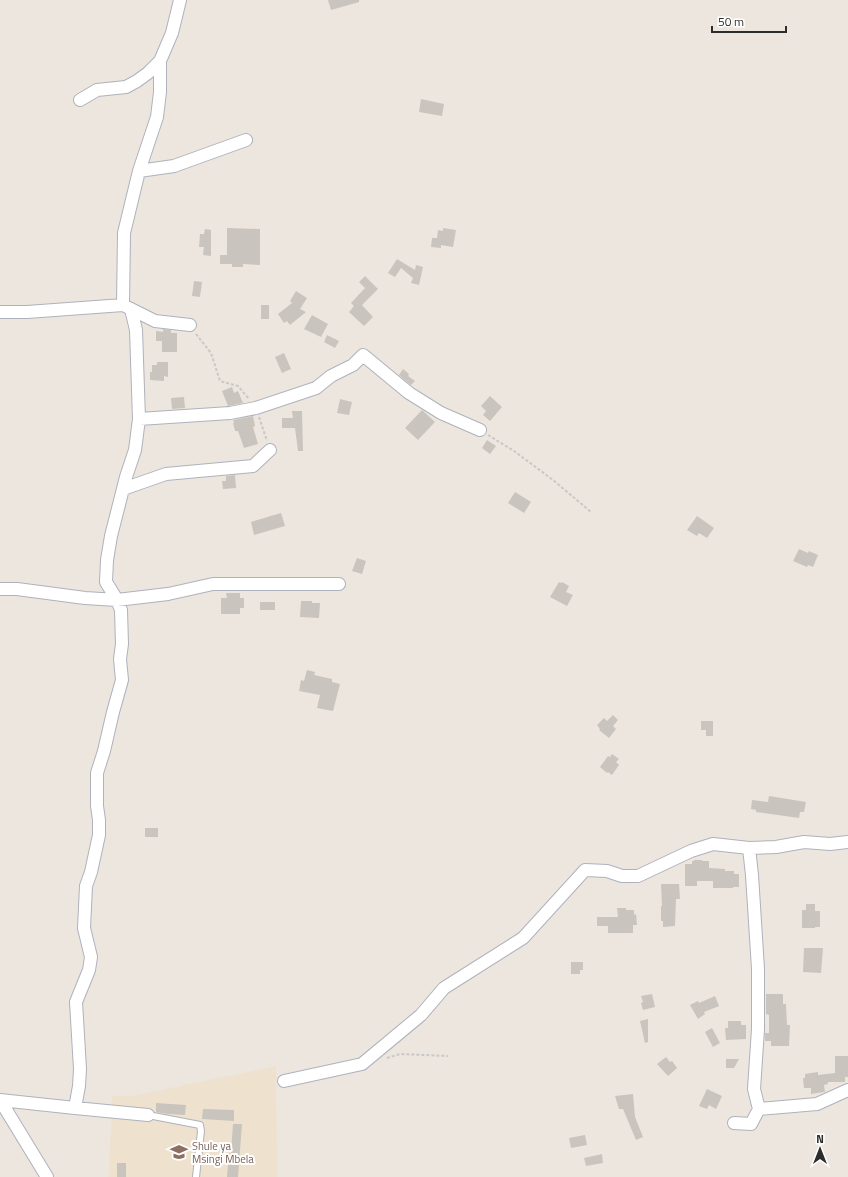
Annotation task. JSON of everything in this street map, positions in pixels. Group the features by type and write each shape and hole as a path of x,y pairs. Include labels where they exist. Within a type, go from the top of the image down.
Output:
{"street":[{"path":"75,1108 80,1069 76,1002 89,970 91,957 84,928 86,886 91,872 99,835 97,773 122,680 120,659 122,644 121,610 106,582 107,560 111,536 135,450 139,420 136,330 127,307 124,233 139,171 157,117 160,92 160,61 172,32 180,0"},
{"path":"80,100 97,90 126,87 148,73 160,61"},
{"path":"139,171 174,166 246,140"},
{"path":"0,312 127,307 155,321 190,325"},
{"path":"139,420 230,413 256,408 316,388 331,376 353,365 363,356 409,393 441,413 480,430"},
{"path":"123,489 166,474 253,466 270,450"},
{"path":"0,590 17,589 85,598 117,600 168,594 213,584 339,584"},
{"path":"284,1081 362,1064 421,1015 444,988 523,938 584,870 607,871 622,876 638,876 690,851 713,844 749,848 776,847 804,842 830,844 848,842"},
{"path":"734,1123 751,1124 759,1109 754,1089 758,1029 758,969 749,848"},
{"path":"759,1109 817,1104 848,1090"},
{"path":"0,1100 148,1115"},
{"path":"0,1100 47,1177"}],"lane":[{"path":"148,1115 200,1125 196,1177"}],"path":[{"path":"190,325 211,353 220,381 238,386 256,408 270,450"},
{"path":"480,430 514,451 553,480 591,512"},
{"path":"385,1058 400,1054 448,1056"}],"shaded area":[{"path":"276,1066 277,1177 109,1177 112,1096 132,1096"}],"building":[{"path":"328,0 359,0 359,2 331,10"},
{"path":"421,99 444,104 442,116 419,112"},
{"path":"227,228 260,229 260,265 243,264 243,267 232,267 232,264 220,264 220,255 227,255"},
{"path":"443,228 456,230 453,247 441,245 441,248 431,247 432,238 437,238 438,230 443,231"},
{"path":"205,229 211,230 211,256 203,255 204,247 199,247 200,234 204,234"},
{"path":"397,259 415,270 416,265 423,267 419,285 411,283 413,278 401,268 395,277 388,273"},
{"path":"365,276 378,289 362,305 373,317 364,326 349,312 354,306 351,303 365,288 359,282"},
{"path":"194,281 202,282 200,297 192,296"},
{"path":"296,291 307,298 300,309 306,312 290,325 287,321 284,323 278,314 292,303 290,301"},
{"path":"261,305 269,305 269,319 261,319"},
{"path":"312,315 328,324 321,337 304,329"},
{"path":"163,329 171,330 171,333 177,333 177,352 162,352 162,341 156,341 156,331 163,332"},
{"path":"327,335 339,341 335,348 324,342"},
{"path":"284,353 291,369 282,373 275,357"},
{"path":"157,362 168,362 168,377 164,376 164,381 150,380 152,365 157,365"},
{"path":"403,369 409,374 408,376 415,381 411,385 399,375"},
{"path":"232,387 234,393 238,391 243,403 228,406 222,391"},
{"path":"490,396 502,407 490,421 483,415 486,411 481,406"},
{"path":"184,397 185,408 172,409 171,398"},
{"path":"340,399 352,402 349,415 337,413"},
{"path":"422,410 435,422 418,440 405,428"},
{"path":"292,411 302,411 303,451 298,451 295,428 282,428 282,418 293,418"},
{"path":"253,416 255,426 253,427 258,444 244,448 238,431 235,431 233,420"},
{"path":"487,440 496,446 490,454 482,448"},
{"path":"235,475 236,488 223,489 222,481 226,481 226,476"},
{"path":"515,492 531,502 524,513 508,503"},
{"path":"281,513 285,526 254,535 251,522"},
{"path":"697,516 714,528 707,538 699,533 697,536 687,530"},
{"path":"799,549 818,555 813,567 808,565 807,567 793,561"},
{"path":"357,558 366,561 362,574 352,571"},
{"path":"559,582 569,586 566,592 573,595 567,606 550,597"},
{"path":"226,593 240,593 240,598 244,598 244,608 240,608 240,614 221,614 221,598 227,598"},
{"path":"301,601 320,603 319,618 300,617"},
{"path":"260,602 275,602 275,610 260,610"},
{"path":"307,670 315,672 314,675 332,679 332,682 340,684 333,711 317,708 320,695 299,691 301,680 304,681"},
{"path":"613,715 618,720 613,726 616,729 609,738 599,730 600,729 597,725 604,718 607,721"},
{"path":"701,721 713,721 713,736 706,736 706,730 701,730"},
{"path":"612,754 619,759 616,762 619,765 612,775 600,767 608,756 610,757"},
{"path":"769,796 806,802 804,812 800,812 799,818 756,812 756,810 751,809 752,800 768,802"},
{"path":"145,828 158,828 158,837 145,837"},
{"path":"692,861 709,861 709,868 725,869 725,871 734,871 734,874 739,874 739,887 713,888 713,881 697,881 697,886 685,886 685,864 692,864"},
{"path":"661,884 679,884 680,899 676,899 675,926 663,927 663,921 661,921"},
{"path":"806,904 815,904 815,911 820,911 820,927 802,928 802,910 806,910"},
{"path":"617,908 634,910 637,925 633,925 633,933 608,933 608,926 597,926 597,917 618,917"},
{"path":"804,948 823,948 821,973 803,972"},
{"path":"571,962 583,962 583,970 580,970 580,974 571,974"},
{"path":"652,994 655,1007 643,1010 641,996"},
{"path":"766,994 783,995 783,1004 786,1004 787,1025 790,1025 789,1046 771,1046 771,1041 765,1041 765,1033 769,1033 769,1015 766,1014"},
{"path":"715,996 719,1006 704,1012 705,1014 698,1019 690,1005"},
{"path":"648,1019 648,1042 645,1043 640,1021"},
{"path":"728,1021 741,1021 741,1025 746,1025 746,1039 726,1040 725,1028 728,1028"},
{"path":"712,1028 720,1043 713,1047 705,1032"},
{"path":"835,1056 848,1056 848,1077 845,1077 845,1082 828,1082 828,1084 824,1085 825,1092 811,1094 811,1088 804,1088 803,1078 805,1078 805,1074 818,1072 818,1075 835,1073"},
{"path":"666,1057 670,1062 672,1061 677,1068 668,1076 657,1064"},
{"path":"726,1059 739,1059 734,1068 726,1068"},
{"path":"707,1089 722,1096 716,1109 709,1105 707,1109 699,1106"},
{"path":"633,1094 635,1117 643,1137 636,1140 623,1109 619,1109 615,1096"},
{"path":"156,1103 186,1105 185,1115 156,1112"},
{"path":"203,1109 234,1110 234,1121 202,1119"},
{"path":"233,1124 242,1124 238,1177 227,1177 229,1153 231,1153"},
{"path":"585,1135 587,1145 571,1148 569,1138"},
{"path":"602,1154 603,1163 586,1166 584,1158"},
{"path":"117,1163 126,1163 126,1177 117,1177"}],"place":[{"name":"Shule ya Msingi Mbela","path":"179,1152"}]}
